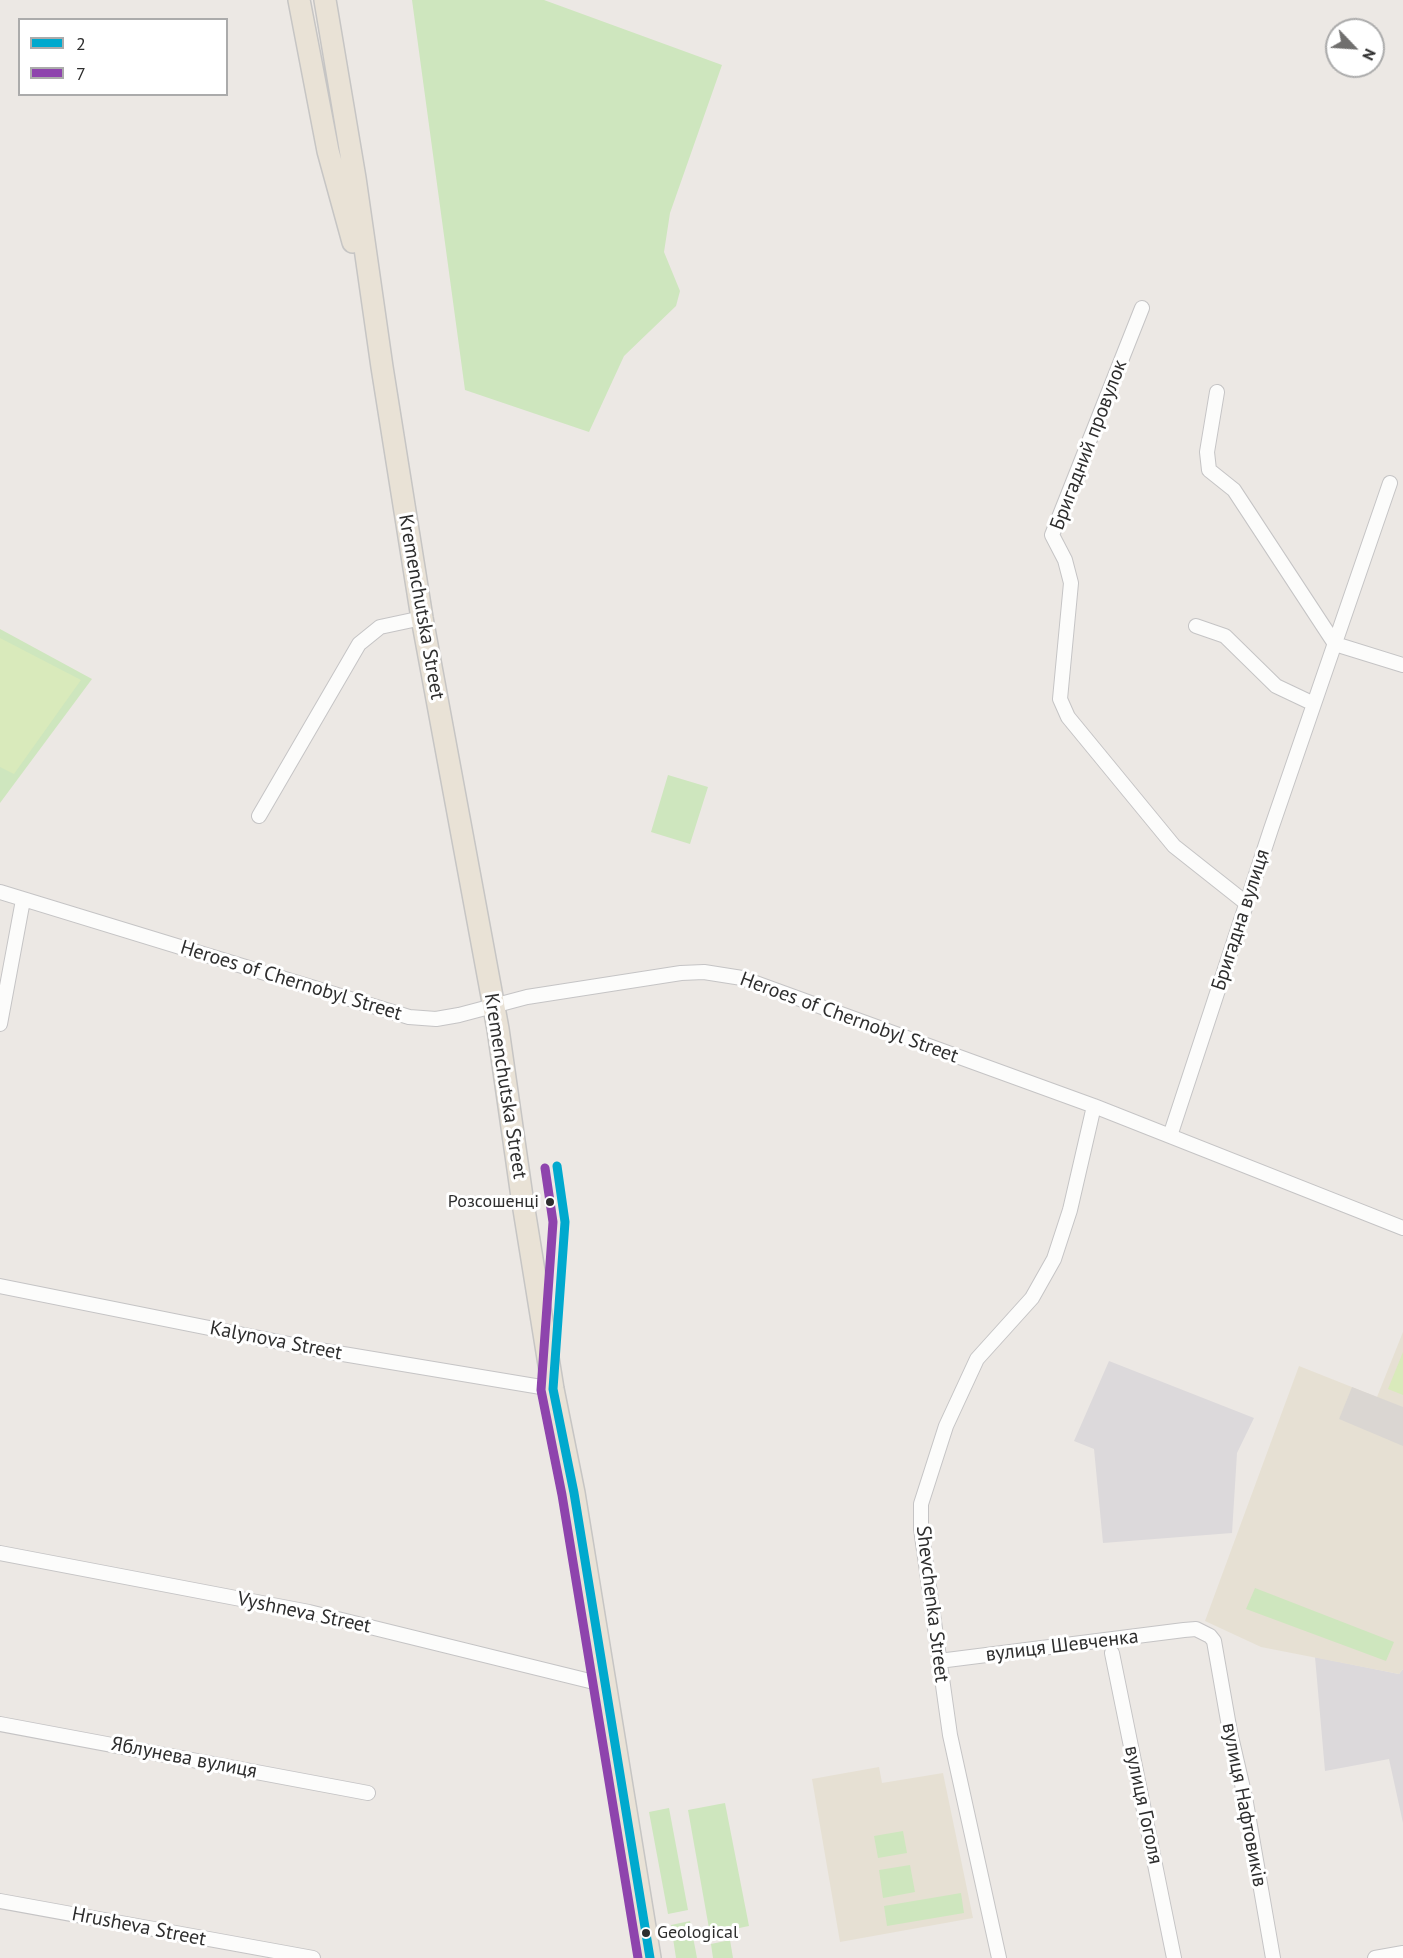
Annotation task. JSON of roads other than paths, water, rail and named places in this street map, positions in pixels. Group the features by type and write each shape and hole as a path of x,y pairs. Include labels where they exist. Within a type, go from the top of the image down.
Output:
{"highway":[{"path":"299,0 328,151 375,321"},
{"path":"325,0 355,178 375,321"},
{"name":"Kremenchutska Street","path":"375,321 422,618 494,1006 553,1389 574,1493 650,1958"}],"street":[{"name":"Бригадний провулок","path":"1142,308 1052,535 1065,560 1071,583 1060,699 1068,717 1174,846 1246,903"},
{"path":"1216,392 1207,452 1209,470 1234,490 1335,644 1403,665"},
{"name":"Бригадна вулиця","path":"1170,1136 1246,903 1390,483"},
{"path":"259,816 359,644 380,627 422,618"},
{"path":"1196,626 1225,636 1276,686 1314,704"},
{"name":"Heroes of Chernobyl Street","path":"0,892 409,1017 448,1017 527,997 681,973 723,974 760,984 1094,1106 1403,1228"},
{"path":"0,1024 23,900"},
{"name":"Shevchenka Street","path":"999,1958 950,1735 921,1529 921,1504 926,1482 946,1426 977,1359 1032,1298 1054,1259 1070,1210 1094,1106"},
{"name":"Kalynova Street","path":"0,1286 319,1350 553,1389"},
{"name":"Vyshneva Street","path":"0,1553 309,1612 606,1685"},
{"name":"вулиця Шевченка","path":"939,1661 1196,1629 1207,1634 1214,1641 1216,1651"},
{"name":"вулиця Нафтовиків","path":"1216,1651 1273,1958"},
{"name":"вулиця Гоголя","path":"1112,1653 1174,1958"},
{"name":"Яблунева вулиця","path":"0,1724 368,1793"},
{"name":"Hrusheva Street","path":"0,1901 276,1955 313,1958"},
{"path":"1375,1958 1403,1953"}],"place":[{"name":"Розсошенці","path":"550,1202"},
{"name":"Geological","path":"646,1933"}]}
